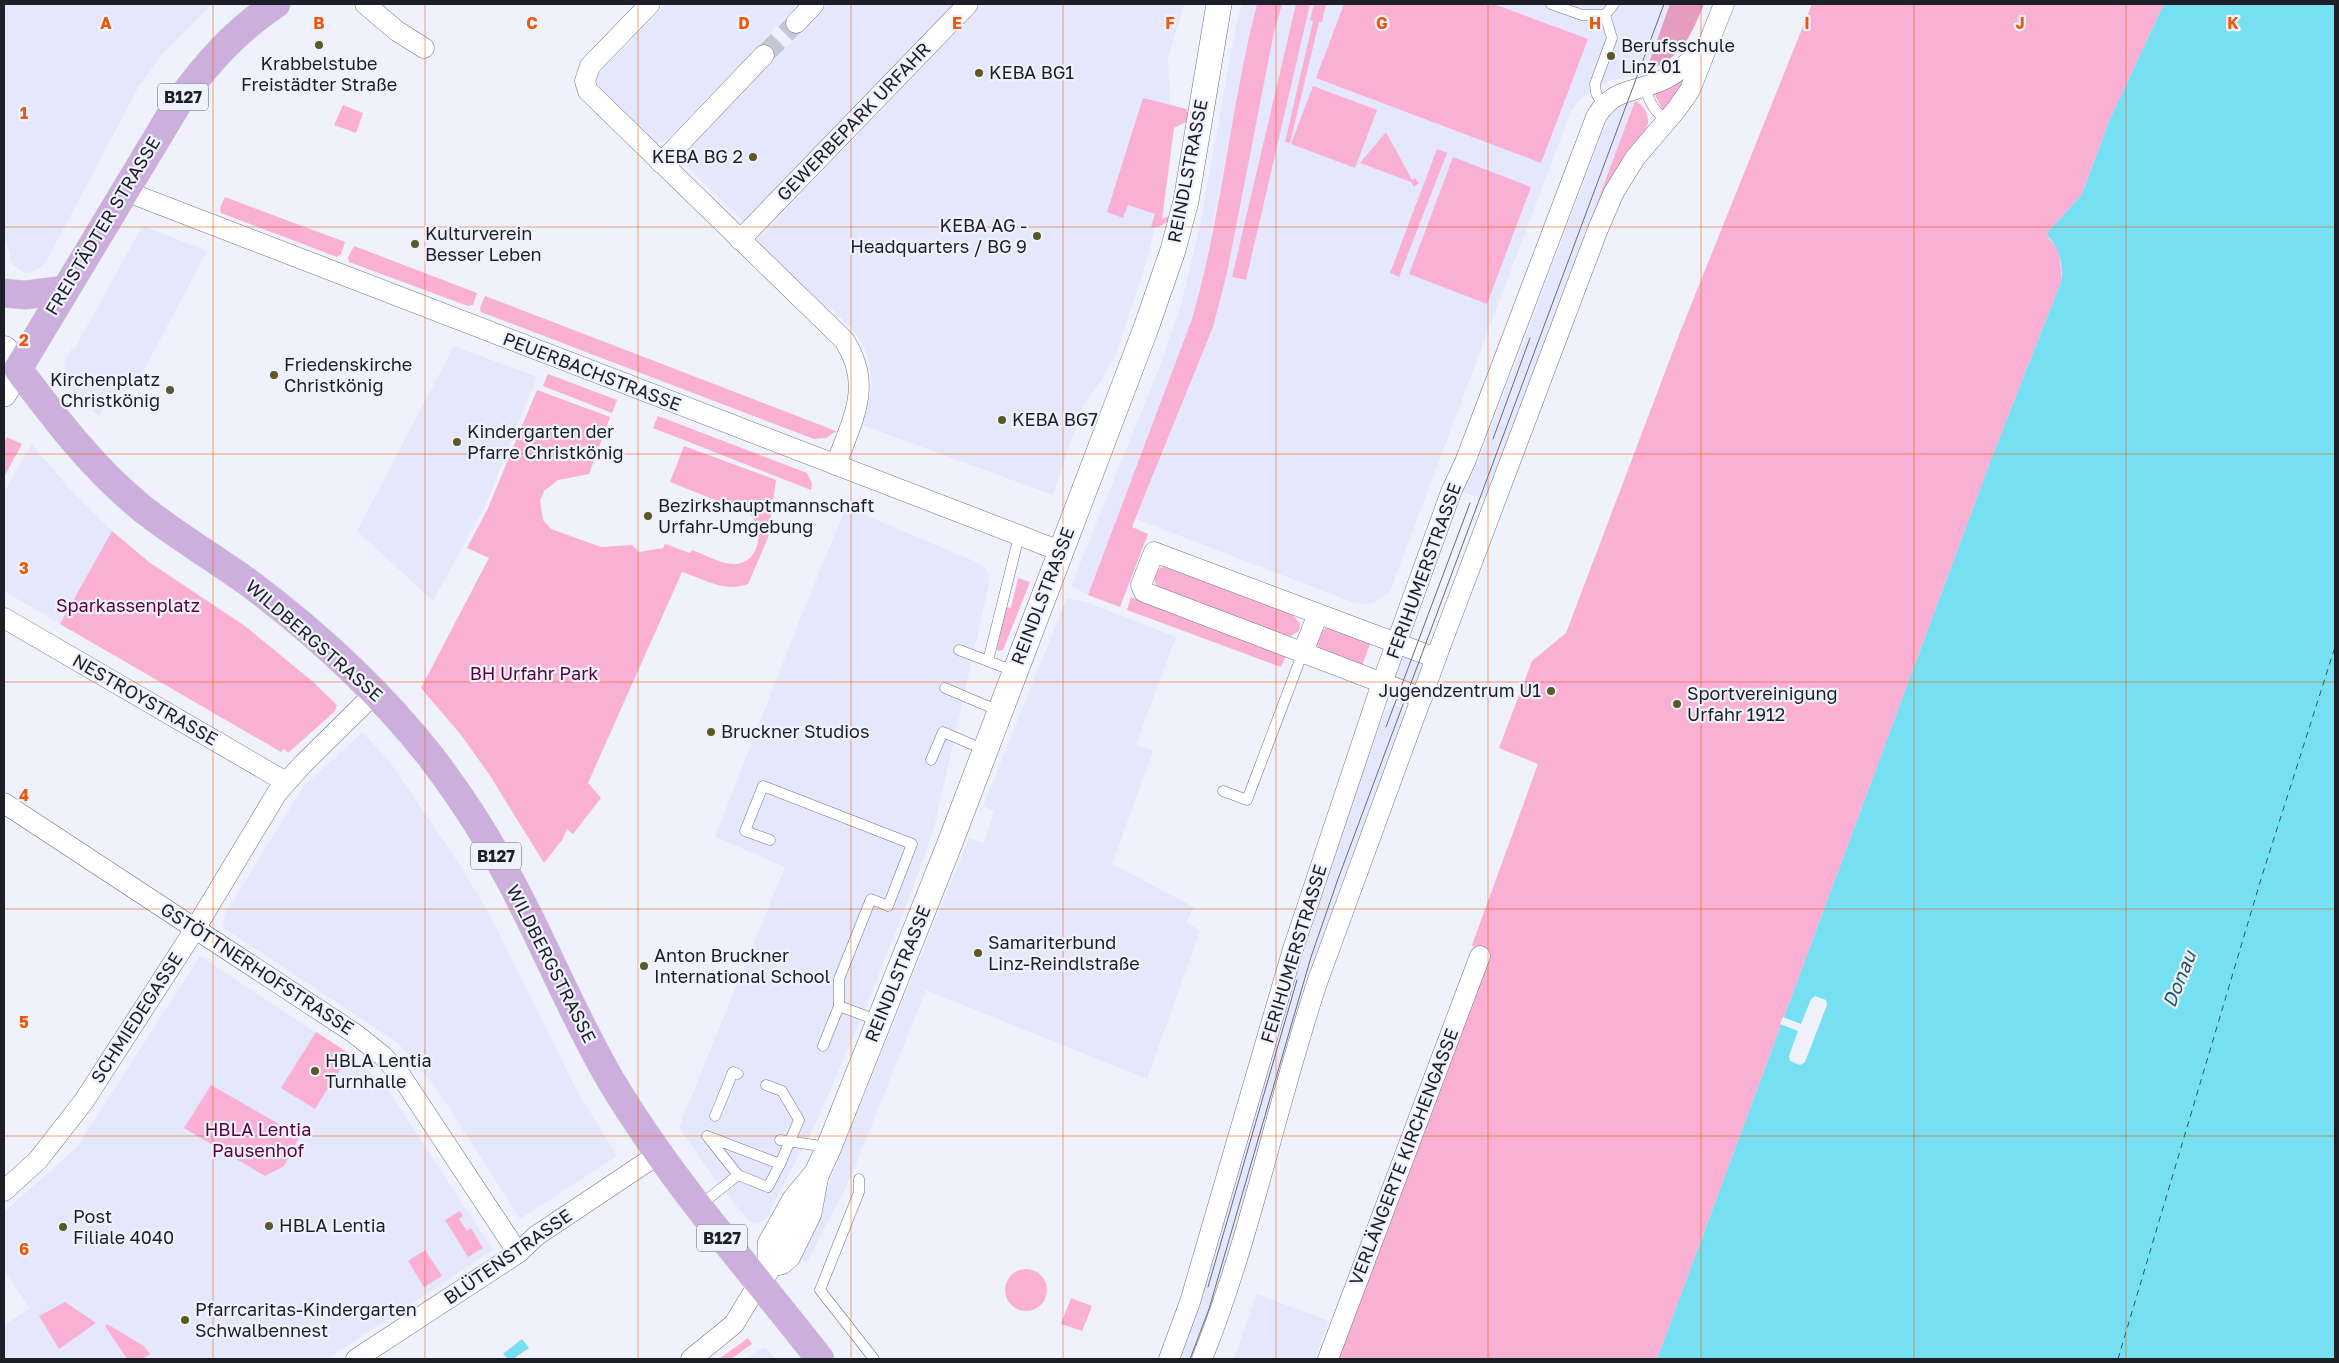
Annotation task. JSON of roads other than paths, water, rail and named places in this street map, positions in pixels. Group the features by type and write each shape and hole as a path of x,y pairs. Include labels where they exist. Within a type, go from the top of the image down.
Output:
{"main road":[{"name":"FREISTÄDTER STRASSE","path":"11,360 65,290 178,103 205,66 236,34 276,4"},
{"path":"4,292 25,295 65,290"},
{"name":"WILDBERGSTRASSE","path":"11,360 49,410 86,453 136,504 278,606 376,693 432,759 494,853 524,907 610,1078 660,1153 699,1206 764,1274 820,1359"}],"street":[{"path":"365,4 397,31 424,48"},
{"path":"650,4 590,66 585,81 588,91 844,340 853,354 860,377 858,400 836,465"},
{"path":"796,23 814,4"},
{"name":"GEWERBEPARK URFAHR","path":"740,240 968,4"},
{"name":"REINDLSTRASSE","path":"691,1359 734,1324 764,1274 770,1244 794,1201 817,1173 829,1147 985,750 1143,338 1173,250 1186,201 1219,4"},
{"name":"FERIHUMERSTRASSE","path":"1202,1359 1219,1313 1254,1200 1302,1028 1436,658 1606,209 1635,158 1690,90 1699,73 1706,47 1724,4"},
{"name":"FERIHUMERSTRASSE","path":"1168,1359 1190,1302 1294,949 1382,683 1451,492 1468,453 1596,117 1603,105 1613,97 1676,73 1706,47"},
{"path":"660,163 764,55"},
{"name":"PEUERBACHSTRASSE","path":"124,191 1060,551"},
{"name":"FREISTÄDTER STRASSE","path":"4,394 11,360"},
{"path":"1422,698 1142,591 1141,586 1154,552 1436,658"},
{"path":"1303,652 1318,614"},
{"name":"NESTROYSTRASSE","path":"4,618 286,782"},
{"path":"286,782 376,693"},
{"name":"SCHMIEDEGASSE","path":"4,1191 38,1160 64,1128 195,929 277,793 286,782"},
{"name":"GSTÖTTNERHOFSTRASSE","path":"4,804 354,1033 383,1056 420,1101 518,1253"},
{"name":"VERLÄNGERTE KIRCHENGASSE","path":"1328,1359 1480,956"},
{"name":"BLÜTENSTRASSE","path":"356,1359 518,1253 536,1236 660,1153"}],"lane":[{"path":"1551,4 1582,16 1605,15 1614,4"},
{"path":"1603,105 1596,93 1595,84 1612,38 1605,15"},
{"path":"1644,86 1660,116 1667,120"},
{"path":"988,661 1019,536"},
{"path":"959,650 1014,671"},
{"path":"1223,791 1247,800 1303,652"},
{"path":"945,688 999,711"},
{"path":"931,760 943,732 985,750"},
{"path":"770,840 745,831 763,786 912,844 888,906 871,899 839,979 838,1006 823,1046"},
{"path":"838,1006 879,1021"},
{"path":"715,1116 735,1073"},
{"path":"766,1085 782,1091 799,1120 785,1141 780,1164 768,1187 738,1175 707,1136 780,1164"},
{"path":"785,1141 829,1147"},
{"path":"699,1206 738,1175"},
{"path":"859,1179 859,1192 820,1290 874,1359"}],"water":[{"name":"Donau","path":"2164,4 2335,4 2335,1359 1657,1359 1989,465 2062,279 2059,254 2046,234 2082,194 2109,121"},
{"path":"522,1339 529,1348 513,1359 508,1359 503,1354"}],"tunnel":[{"path":"764,55 796,23"}],"tram line":[{"path":"1190,1359 1209,1309 1311,957 1338,879 1664,4"},
{"path":"1493,439 1530,338"},
{"path":"1386,727 1470,503"},
{"path":"1208,1287 1297,980"}],"place":[{"name":"Krabbelstube Freistädter Straße","path":"319,45"},
{"name":"Berufsschule Linz 01","path":"1611,56"},
{"name":"KEBA BG1","path":"979,73"},
{"name":"KEBA BG 2","path":"753,157"},
{"name":"KEBA AG - Headquarters / BG 9","path":"1037,236"},
{"name":"Kulturverein Besser Leben","path":"415,244"},
{"name":"Friedenskirche Christkönig","path":"274,375"},
{"name":"Kirchenplatz Christkönig","path":"170,390"},
{"name":"KEBA BG7","path":"1002,420"},
{"name":"Kindergarten der Pfarre Christkönig","path":"457,442"},
{"name":"Bezirkshauptmannschaft Urfahr-Umgebung","path":"648,516"},
{"name":"Jugendzentrum U1","path":"1551,691"},
{"name":"Sportvereinigung Urfahr 1912","path":"1677,704"},
{"name":"Bruckner Studios","path":"711,732"},
{"name":"Samariterbund Linz-Reindlstraße","path":"978,953"},
{"name":"Anton Bruckner International School","path":"644,966"},
{"name":"HBLA Lentia Turnhalle","path":"315,1071"},
{"name":"HBLA Lentia","path":"269,1226"},
{"name":"Post Filiale 4040","path":"63,1227"},
{"name":"Pfarrcaritas-Kindergarten Schwalbennest","path":"185,1320"}],"park label":[{"name":"Sparkassenplatz","path":"128,606"},
{"name":"BH Urfahr Park","path":"534,674"},
{"name":"HBLA Lentia Pausenhof","path":"258,1140"}]}
